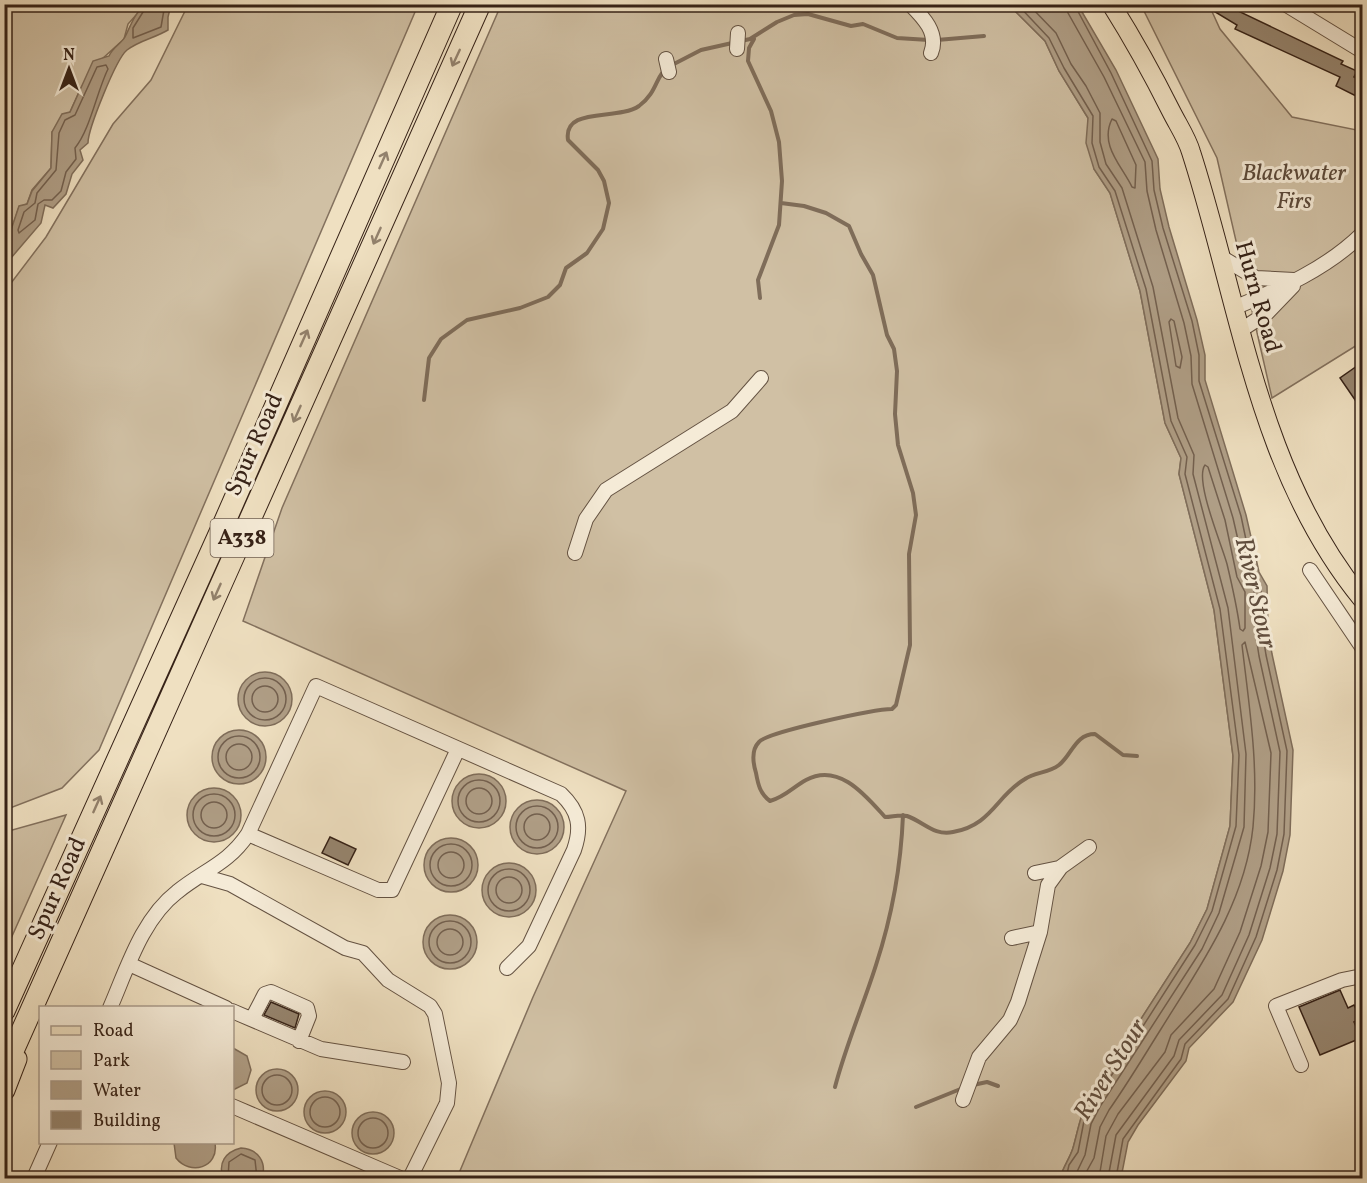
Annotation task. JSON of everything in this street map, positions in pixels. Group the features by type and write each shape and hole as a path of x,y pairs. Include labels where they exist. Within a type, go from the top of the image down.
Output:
{"highway":[{"name":"Spur Road","path":"4,1011 220,530 452,4"},
{"name":"Spur Road","path":"4,1071 480,4"},
{"path":"4,1090 39,994"}],"main road":[{"name":"Hurn Road","path":"1111,4 1140,49 1191,150 1269,430 1309,520 1341,573 1362,599"}],"street":[{"path":"910,4 925,21 932,45"},
{"path":"1285,4 1362,51"},
{"path":"737,49 738,33"},
{"path":"1236,307 1299,280 1342,254 1362,234"},
{"path":"1221,257 1256,278 1299,280"},
{"path":"1241,330 1267,314 1299,280"},
{"path":"575,553 581,529 591,508 606,490 732,411 761,378"},
{"path":"1310,570 1362,647"},
{"path":"111,1006 150,922 176,892 236,852 248,834 316,686 561,794 574,806 579,834 574,850 529,946 507,968"},
{"path":"248,834 378,890 392,890 459,749"},
{"path":"965,1097 969,1079 979,1057 1010,1020 1040,932 1048,885 1061,867 1089,847"},
{"path":"1035,873 1061,867"},
{"path":"202,876 230,884 345,948 363,953 388,980 430,1006 435,1014 449,1083 447,1103 410,1179"},
{"path":"1012,938 1040,932"},
{"path":"129,964 222,1006"},
{"path":"1301,1065 1276,1006 1342,980 1362,976"},
{"path":"252,1019 265,994 271,992 307,1008 309,1016 299,1041"},
{"path":"234,1012 299,1041 338,1054 403,1062"},
{"path":"234,1107 400,1179"},
{"path":"34,1179 50,1144"}],"green space":[{"path":"4,5 145,5 128,24 124,39 102,59 81,88 70,112 52,132 51,168 32,190 27,204 19,207 11,231 5,239"},
{"path":"188,5 418,5 99,750 62,788 5,810 5,291 46,237 113,124 151,80"},
{"path":"501,5 1009,5 1045,41 1059,71 1088,118 1094,169 1110,193 1140,291 1165,423 1181,458 1179,474 1214,610 1233,756 1230,826 1207,909 1190,943 1090,1098 1081,1117 1072,1152 1060,1178 457,1178 533,997 626,791 243,621 282,508"},
{"name":"Blackwater Firs","path":"1141,5 1209,5 1220,29 1292,117 1362,131 1362,342 1272,398 1217,158"},
{"path":"66,815 5,952 5,832"}],"water":[{"path":"145,5 171,5 168,30 132,47 122,56 103,95 88,143 80,150 83,160 72,174 66,194 53,208 45,205 41,223 5,265 5,239 11,230 19,206 27,204 32,191 51,168 52,132 62,114 70,112 93,61 109,56 123,39 135,16"},
{"name":"River Stour","path":"1009,5 1078,5 1116,70 1158,159 1160,189 1169,227 1205,355 1205,380 1246,515 1259,572 1267,586 1268,629 1293,750 1290,835 1283,871 1262,940 1233,1002 1189,1048 1186,1061 1138,1125 1128,1142 1121,1178 1060,1178 1072,1152 1081,1117 1090,1098 1190,943 1207,909 1230,826 1233,756 1214,610 1179,474 1181,458 1165,423 1140,291 1110,193 1094,169 1086,143 1088,118 1059,71 1045,41"},
{"path":"265,672 275,674 284,680 290,689 292,699 290,709 284,718 275,724 265,726 255,724 246,718 240,709 238,699 240,689 246,680 255,674"},
{"path":"239,730 249,732 258,738 264,747 266,757 264,767 258,776 249,782 239,784 229,782 220,776 214,767 212,757 214,747 220,738 229,732"},
{"path":"479,774 489,776 498,782 504,791 506,801 504,811 498,820 489,826 479,828 469,826 460,820 454,811 452,801 454,791 460,782 469,776"},
{"path":"214,788 224,790 233,796 239,805 241,815 239,825 233,834 224,840 214,842 204,840 195,834 189,825 187,815 189,805 195,796 204,790"},
{"path":"537,800 547,802 556,808 562,817 564,827 562,837 556,846 547,852 537,854 527,852 518,846 512,837 510,827 512,817 518,808 527,802"},
{"path":"451,838 461,840 470,846 476,855 478,865 476,875 470,884 461,890 451,892 441,890 432,884 426,875 424,865 426,855 432,846 441,840"},
{"path":"509,863 519,865 528,871 534,880 536,890 534,900 528,909 519,915 509,917 499,915 490,909 484,900 482,890 484,880 490,871 499,865"},
{"path":"450,915 460,917 469,923 475,932 477,942 475,952 469,961 460,967 450,969 440,967 431,961 425,952 423,942 425,932 431,923 440,917"},
{"path":"234,1049 247,1056 251,1070 247,1083 234,1090"},
{"path":"277,1069 285,1070 292,1075 297,1082 297,1098 292,1105 285,1110 277,1111 269,1110 262,1105 257,1098 256,1090 257,1082 262,1075 269,1070"},
{"path":"325,1091 333,1092 340,1097 345,1104 345,1120 340,1127 333,1132 325,1133 317,1132 310,1127 305,1120 304,1112 305,1104 310,1097 317,1092"},
{"path":"373,1112 381,1113 388,1118 393,1125 393,1141 388,1148 381,1153 373,1154 365,1153 358,1148 353,1141 352,1133 353,1125 358,1118 365,1113"},
{"path":"174,1144 215,1144 213,1158 202,1167 189,1167 176,1158"},
{"path":"241,1148 252,1151 260,1157 263,1167 262,1178 223,1178 221,1168 224,1159 231,1152"}],"building":[{"path":"1202,4 1241,4 1238,11 1343,61 1341,64 1357,71 1354,77 1362,81 1362,99 1336,86 1340,77 1235,29 1237,25"},
{"path":"1357,366 1362,374 1362,410 1340,378"},
{"path":"330,837 356,849 348,865 322,853"},
{"path":"1340,990 1348,1008 1354,1005 1361,1019 1354,1022 1361,1038 1320,1055 1299,1007"},
{"path":"271,1002 299,1014 295,1028 264,1015"}],"waterway":[{"path":"672,65 701,50 750,39 777,22 794,15 808,14 851,26 863,24 897,38 929,40"},
{"path":"937,40 984,36"},
{"path":"754,39 749,48 748,61 771,111 779,142 782,181 779,225 758,280 760,298"},
{"path":"424,400 429,358 441,339 467,320 520,308 548,297 560,285 566,268 587,253 603,229 609,203 604,181 598,170 568,140 569,129 574,122 582,118 618,113 639,106 649,96 666,69"},
{"path":"781,203 804,206 826,213 849,226 873,275 887,335 894,349 897,371 895,414 898,445 913,493 916,515 909,554 910,645 896,705 892,709 800,727 759,742 756,745 754,761 762,792 770,801 806,780 830,775 851,784 885,817 907,816 946,833 977,823 1015,786 1029,777 1059,765 1083,737 1095,734 1123,755 1137,756"},
{"path":"835,1087 887,928 898,872 903,815"},
{"path":"973,1085 987,1082 998,1086"},
{"path":"916,1107 963,1088"}]}
